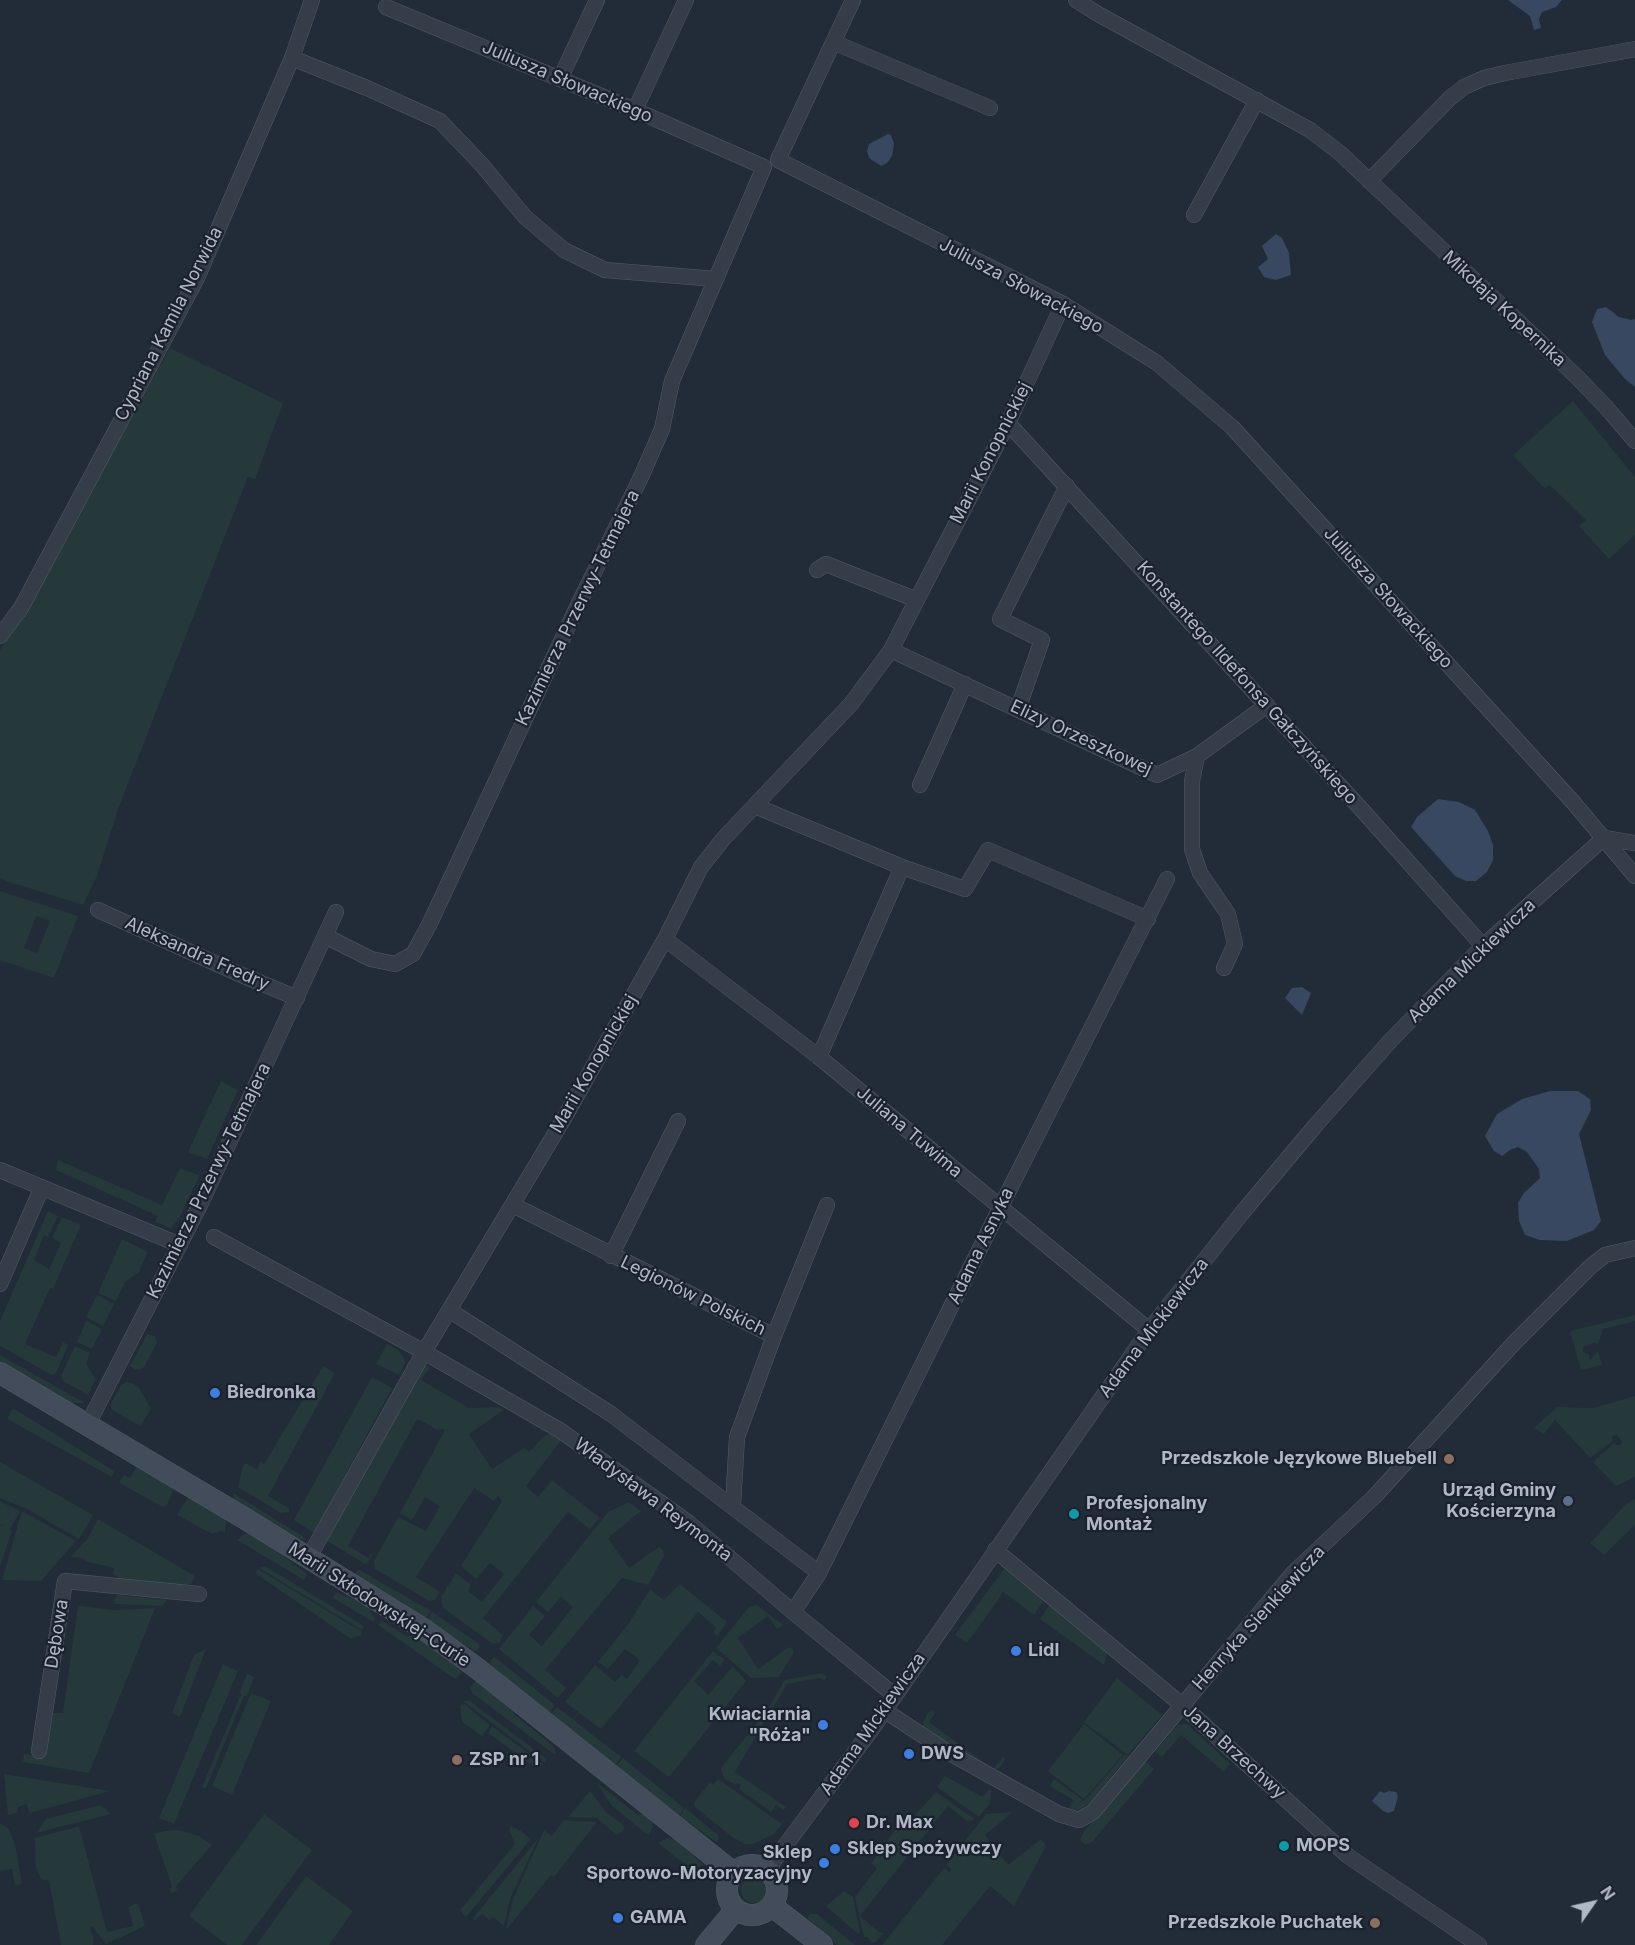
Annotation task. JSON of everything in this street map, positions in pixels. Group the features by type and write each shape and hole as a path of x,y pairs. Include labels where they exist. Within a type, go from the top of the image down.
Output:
{"street":[{"name":"Cypriana Kamila Norwida","path":"0,636 21,608 197,278 292,58 312,0"},
{"path":"560,79 597,0"},
{"path":"635,110 686,0"},
{"name":"Kazimierza Przerwy-Tetmajera","path":"325,936 371,959 383,962 395,964 413,954 429,925 579,603 641,477 662,429 672,381 716,279 852,0"},
{"name":"Mikołaja Kopernika","path":"1076,0 1098,15 1310,130 1340,153 1577,377 1635,441"},
{"name":"Juliusza Słowackiego","path":"386,7 635,110 771,163 1063,304 1157,363 1232,427 1604,838 1635,876"},
{"path":"833,42 990,108"},
{"path":"1369,181 1450,98 1464,87 1484,78 1505,73 1635,49"},
{"path":"292,58 440,121 482,165 525,217 564,250 605,270 716,279"},
{"path":"1194,215 1257,100"},
{"name":"Marii Konopnickiej","path":"309,1557 448,1310 563,1120 665,939 701,867 724,838 851,704 891,650 1008,423 1063,304"},
{"name":"Konstantego Ildefonsa Gałczyńskiego","path":"1008,423 1267,705 1483,946"},
{"path":"1018,709 1042,640 1000,619 1067,486"},
{"path":"817,570 826,564 917,600"},
{"name":"Elizy Orzeszkowej","path":"891,650 1157,775 1197,756 1267,705"},
{"path":"920,784 965,684"},
{"path":"1197,756 1192,781 1192,849 1200,873 1228,914 1235,944 1224,968"},
{"path":"755,807 902,867 965,889 988,850 1148,919"},
{"path":"1604,838 1635,843"},
{"name":"Adama Mickiewicza","path":"767,1870 884,1710 1149,1330 1242,1213 1391,1040 1483,946 1604,838"},
{"path":"819,1057 902,867"},
{"name":"Adama Asnyka","path":"793,1612 819,1573 1000,1208 1167,879"},
{"name":"Aleksandra Fredry","path":"98,910 297,998"},
{"name":"Kazimierza Przerwy-Tetmajera","path":"88,1424 180,1245 336,912"},
{"name":"Juliana Tuwima","path":"665,939 819,1057 1149,1330"},
{"name":"Legionów Polskich","path":"611,1256 678,1120"},
{"path":"0,1170 180,1245"},
{"path":"0,1284 42,1188"},
{"name":"Legionów Polskich","path":"513,1204 611,1256 774,1336"},
{"name":"Legionów Polskich","path":"733,1506 737,1437 774,1336 827,1205"},
{"name":"Władysława Reymonta","path":"214,1237 424,1352 566,1435 689,1523 894,1695"},
{"name":"Henryka Sienkiewicza","path":"884,1710 945,1751 1059,1814 1079,1820 1093,1812 1294,1572 1375,1496 1513,1344 1590,1267 1605,1256 1635,1248"},
{"path":"448,1310 611,1414 819,1573"},
{"name":"Marii Skłodowskiej-Curie","path":"0,1373 309,1557 425,1630 734,1873"},
{"name":"Jana Brzechwy","path":"995,1550 1182,1705 1348,1856 1479,1945"},
{"name":"Dębowa","path":"39,1751 65,1581 200,1594"},
{"path":"748,1865 756,1865 767,1870 777,1884 776,1898 771,1906 761,1914 752,1915 736,1909 729,1899 727,1890 734,1873 748,1865"},
{"path":"771,1906 822,1945"},
{"path":"706,1945 736,1909"}],"shaded area":[{"path":"170,348 283,403 255,479 248,477 118,809 97,876 83,905 0,879 0,650 43,583"},
{"path":"1573,401 1635,477 1635,535 1609,559 1579,526 1586,520 1550,485 1545,489 1513,455"},
{"path":"0,891 78,916 54,978 0,960","holes":["36,916 50,921 37,953 24,948"]},
{"path":"221,1081 238,1090 207,1159 188,1152"},
{"path":"58,1160 162,1205 180,1168 199,1177 179,1219 171,1228 155,1222 158,1216 56,1170"},
{"path":"48,1211 58,1216 48,1237 44,1235 34,1260 49,1269 61,1243 52,1238 62,1217 81,1225 53,1289 50,1288 25,1344 56,1357 63,1342 68,1345 56,1373 52,1375 0,1346 0,1321"},
{"path":"122,1239 148,1252 139,1272 125,1282 116,1301 98,1293"},
{"path":"97,1295 114,1304 103,1326 86,1317"},
{"path":"1635,1315 1635,1321 1603,1329 1598,1344 1583,1347 1583,1352 1589,1354 1590,1360 1598,1351 1602,1365 1581,1370 1570,1331"},
{"path":"86,1321 102,1329 92,1349 77,1342"},
{"path":"147,1334 155,1336 157,1343 144,1367 139,1370 134,1369 130,1366"},
{"path":"387,1344 397,1349 403,1356 405,1363 399,1375 376,1364"},
{"path":"75,1346 90,1353 86,1364 96,1379 88,1395 63,1381 61,1376"},
{"path":"0,1355 85,1403 70,1403 0,1363"},
{"path":"323,1366 335,1373 268,1496 289,1508 289,1512 281,1513 238,1487 243,1466 246,1463 257,1469 260,1462 264,1464"},
{"path":"426,1366 430,1367 421,1380 469,1408 498,1407 504,1410 469,1434 492,1469 524,1448 529,1452 543,1437 555,1431 563,1438 526,1486 538,1497 552,1480 600,1518 590,1529 568,1512 483,1618 503,1635 500,1642 493,1644 443,1608 441,1597 456,1573 471,1585 468,1591 482,1602 504,1574 490,1563 476,1579 461,1566 502,1501 498,1496 494,1501 474,1488 416,1577 440,1592 435,1600 429,1601 375,1569 374,1561 398,1517 426,1531 440,1506 425,1497 412,1520 400,1513 444,1429 438,1430 417,1419 348,1546 369,1558 371,1553 373,1554 368,1562 365,1564 327,1541 410,1386 419,1371"},
{"path":"372,1377 392,1388 314,1533 294,1520"},
{"path":"126,1382 139,1388 151,1409 140,1426 112,1410 110,1405 121,1385"},
{"path":"1635,1396 1635,1477 1616,1486 1594,1463 1614,1443 1620,1445 1622,1442 1617,1435 1612,1436 1613,1441 1590,1458 1555,1420 1544,1434 1534,1428 1557,1407 1593,1408"},
{"path":"13,1408 114,1471 112,1477 7,1419"},
{"path":"0,1462 93,1515 79,1539 27,1509 0,1498"},
{"path":"137,1466 174,1489 167,1505 163,1507 119,1483 124,1475 130,1478"},
{"path":"233,1493 307,1539 299,1540 234,1502"},
{"path":"188,1497 226,1518 225,1533 222,1531 212,1534 177,1515"},
{"path":"1635,1499 1635,1525 1604,1555 1590,1543 1626,1504"},
{"path":"0,1501 20,1511 10,1529 12,1531 0,1567 0,1525 7,1527 0,1524"},
{"path":"629,1502 641,1511 608,1538 629,1568 659,1547 663,1550 664,1556 648,1585 622,1578 545,1670 566,1688 558,1698 499,1649 533,1606 545,1616 529,1635 542,1646 573,1607 561,1597 548,1612 536,1602 608,1512"},
{"path":"22,1511 76,1541 41,1581 2,1580"},
{"path":"98,1519 195,1576 191,1584 118,1579 113,1575 114,1568 85,1561 84,1558 71,1557 88,1538"},
{"path":"244,1534 252,1534 259,1538 307,1574 304,1580 237,1540"},
{"path":"265,1566 364,1626 362,1630 259,1568"},
{"path":"1005,1568 1044,1600 1034,1615 1002,1591 967,1643 955,1635"},
{"path":"258,1569 361,1631 362,1635 351,1639 255,1573"},
{"path":"358,1569 431,1611 425,1620 354,1576"},
{"path":"680,1584 727,1622 717,1636 713,1633 716,1628 698,1612 601,1729 565,1702 595,1665 615,1682 622,1675 627,1679 640,1660 625,1649 608,1669 598,1662 629,1623 650,1589 664,1600"},
{"path":"336,1592 367,1605 375,1619 373,1622 333,1598"},
{"path":"118,1595 167,1600 162,1606 114,1604"},
{"path":"757,1605 783,1625 777,1629 768,1616 738,1638 758,1669 789,1647 792,1648 794,1652 779,1677 751,1678 716,1648 749,1607"},
{"path":"1049,1605 1107,1653 1104,1665 1040,1619"},
{"path":"78,1606 116,1610 155,1608 89,1773 23,1762 24,1754 45,1756 53,1713 63,1713"},
{"path":"432,1612 478,1643 480,1647 476,1652 427,1621"},
{"path":"382,1621 406,1636 419,1636 462,1672 455,1679 378,1625"},
{"path":"206,1649 180,1717 172,1713 194,1655"},
{"path":"713,1651 725,1660 720,1666 713,1660 694,1681 708,1695 733,1666 746,1681 669,1777 634,1751"},
{"path":"496,1658 555,1705 549,1714 489,1663"},
{"path":"223,1664 238,1671 174,1824 159,1818"},
{"path":"822,1673 827,1677 824,1681 820,1678 787,1684 735,1772 786,1807 783,1810 776,1805 771,1812 739,1789 741,1785 737,1783 735,1785 724,1778 721,1768 768,1709 785,1680"},
{"path":"247,1674 254,1677 247,1696 244,1696 206,1788 202,1787 241,1694 239,1693"},
{"path":"1117,1678 1162,1715 1128,1755 1084,1722"},
{"path":"476,1680 507,1702 514,1714 552,1745 555,1755 472,1693 470,1688"},
{"path":"251,1693 271,1701 232,1795 212,1786"},
{"path":"463,1701 470,1701 547,1759 545,1763"},
{"path":"464,1704 490,1725 482,1736 462,1722 460,1705"},
{"path":"557,1707 621,1757 614,1767 550,1715"},
{"path":"931,1711 936,1712 929,1722 993,1769 1003,1757 1006,1758 999,1768 991,1771 924,1729 923,1722"},
{"path":"1084,1724 1123,1755 1084,1799 1048,1771"},
{"path":"1187,1724 1230,1764 1224,1772 1181,1735 1162,1757 1155,1751 1178,1725"},
{"path":"492,1726 544,1765 536,1767 532,1765 488,1733"},
{"path":"1125,1754 1128,1756 1090,1803 1080,1810 1068,1811 1073,1800 1050,1786 1054,1779 1084,1801"},
{"path":"623,1758 684,1808 679,1816 637,1784 636,1780 634,1782 615,1767"},
{"path":"1144,1760 1154,1769 1092,1842 1085,1845 1080,1839 1085,1830"},
{"path":"4,1774 110,1791 30,1813 26,1804 18,1807 17,1813 8,1815"},
{"path":"945,1776 983,1797 989,1789 991,1790 990,1803 979,1817 937,1787"},
{"path":"718,1779 782,1824 774,1834 753,1844 745,1844 732,1837 695,1807 695,1801 710,1782 713,1785"},
{"path":"596,1782 638,1815 644,1814 651,1819 653,1827 649,1836 612,1806"},
{"path":"590,1791 606,1812 623,1825 624,1829 619,1834 616,1835 597,1818 568,1817"},
{"path":"936,1792 976,1820 967,1821 948,1806 860,1916 879,1932 884,1933 872,1943 864,1937 855,1897 877,1868 871,1864 901,1821 910,1828 918,1817 915,1815"},
{"path":"101,1805 111,1814 36,1833 46,1819"},
{"path":"685,1808 718,1835 719,1839 716,1842 680,1816"},
{"path":"1013,1812 985,1835 1008,1865 1041,1839 1046,1846 1014,1906 990,1886 942,1945 882,1945 944,1868 949,1872 951,1869 946,1865 986,1814"},
{"path":"264,1814 312,1850 242,1945 227,1945 189,1916"},
{"path":"564,1820 597,1822 554,1877 551,1875 507,1929 513,1899 544,1830 552,1836"},
{"path":"0,1823 8,1828 15,1844 22,1884 15,1885 12,1869 0,1871"},
{"path":"79,1826 107,1932 133,1926 128,1907 138,1903 145,1926 106,1944 92,1926 90,1928 94,1938 93,1945 61,1945 49,1881 41,1879 36,1868 35,1838"},
{"path":"511,1826 531,1839 466,1917 460,1910 515,1844 509,1831"},
{"path":"178,1830 199,1836 212,1845 176,1886 177,1891 171,1893 172,1886 154,1834"},
{"path":"539,1837 510,1899 504,1926 493,1917 489,1920 482,1914 475,1921 473,1918"},
{"path":"667,1838 677,1840 702,1864 698,1869 692,1870 658,1843"},
{"path":"306,1876 353,1911 329,1945 256,1945"},
{"path":"754,1877 764,1880 767,1890 764,1900 754,1903 744,1900 741,1890 744,1880"},
{"path":"844,1891 853,1897 860,1932 858,1934 826,1906"},
{"path":"810,1914 817,1914 855,1945 837,1945 807,1918"}],"water":[{"path":"1508,0 1562,0 1556,7 1542,12 1539,19 1541,28 1534,30 1530,16"},
{"path":"888,134 891,135 894,144 892,156 887,163 881,166 869,158 867,151 869,144"},
{"path":"1276,234 1282,238 1289,253 1291,275 1276,280 1264,277 1258,267 1268,259 1262,246"},
{"path":"1606,307 1619,317 1635,319 1635,387 1625,379 1605,355 1592,322 1597,309"},
{"path":"1438,799 1459,802 1475,810 1488,831 1493,845 1493,860 1487,872 1476,881 1466,881 1455,876 1411,827 1417,817"},
{"path":"1302,987 1311,993 1302,1015 1285,998 1292,988"},
{"path":"1550,1091 1578,1091 1590,1099 1591,1110 1579,1134 1601,1221 1594,1230 1567,1241 1540,1240 1525,1235 1519,1221 1518,1203 1524,1193 1540,1178 1539,1169 1527,1152 1518,1147 1502,1156 1494,1151 1485,1136 1497,1114 1522,1099"},
{"path":"1380,1791 1396,1792 1398,1796 1394,1811 1388,1813 1383,1811 1372,1801"}],"place":[{"name":"Biedronka","path":"215,1393"},
{"name":"Przedszkole Językowe Bluebell","path":"1449,1459"},
{"name":"Urząd Gminy Kościerzyna","path":"1568,1501"},
{"name":"Profesjonalny Montaż","path":"1074,1514"},
{"name":"Lidl","path":"1016,1651"},
{"name":"Kwiaciarnia \"Róża\"","path":"823,1725"},
{"name":"DWS","path":"909,1754"},
{"name":"ZSP nr 1","path":"457,1760"},
{"name":"Dr. Max","path":"854,1823"},
{"name":"MOPS","path":"1284,1846"},
{"name":"Sklep Spożywczy","path":"835,1849"},
{"name":"Sklep Sportowo-Motoryzacyjny","path":"824,1863"},
{"name":"GAMA","path":"618,1918"},
{"name":"Przedszkole Puchatek","path":"1375,1923"}]}
